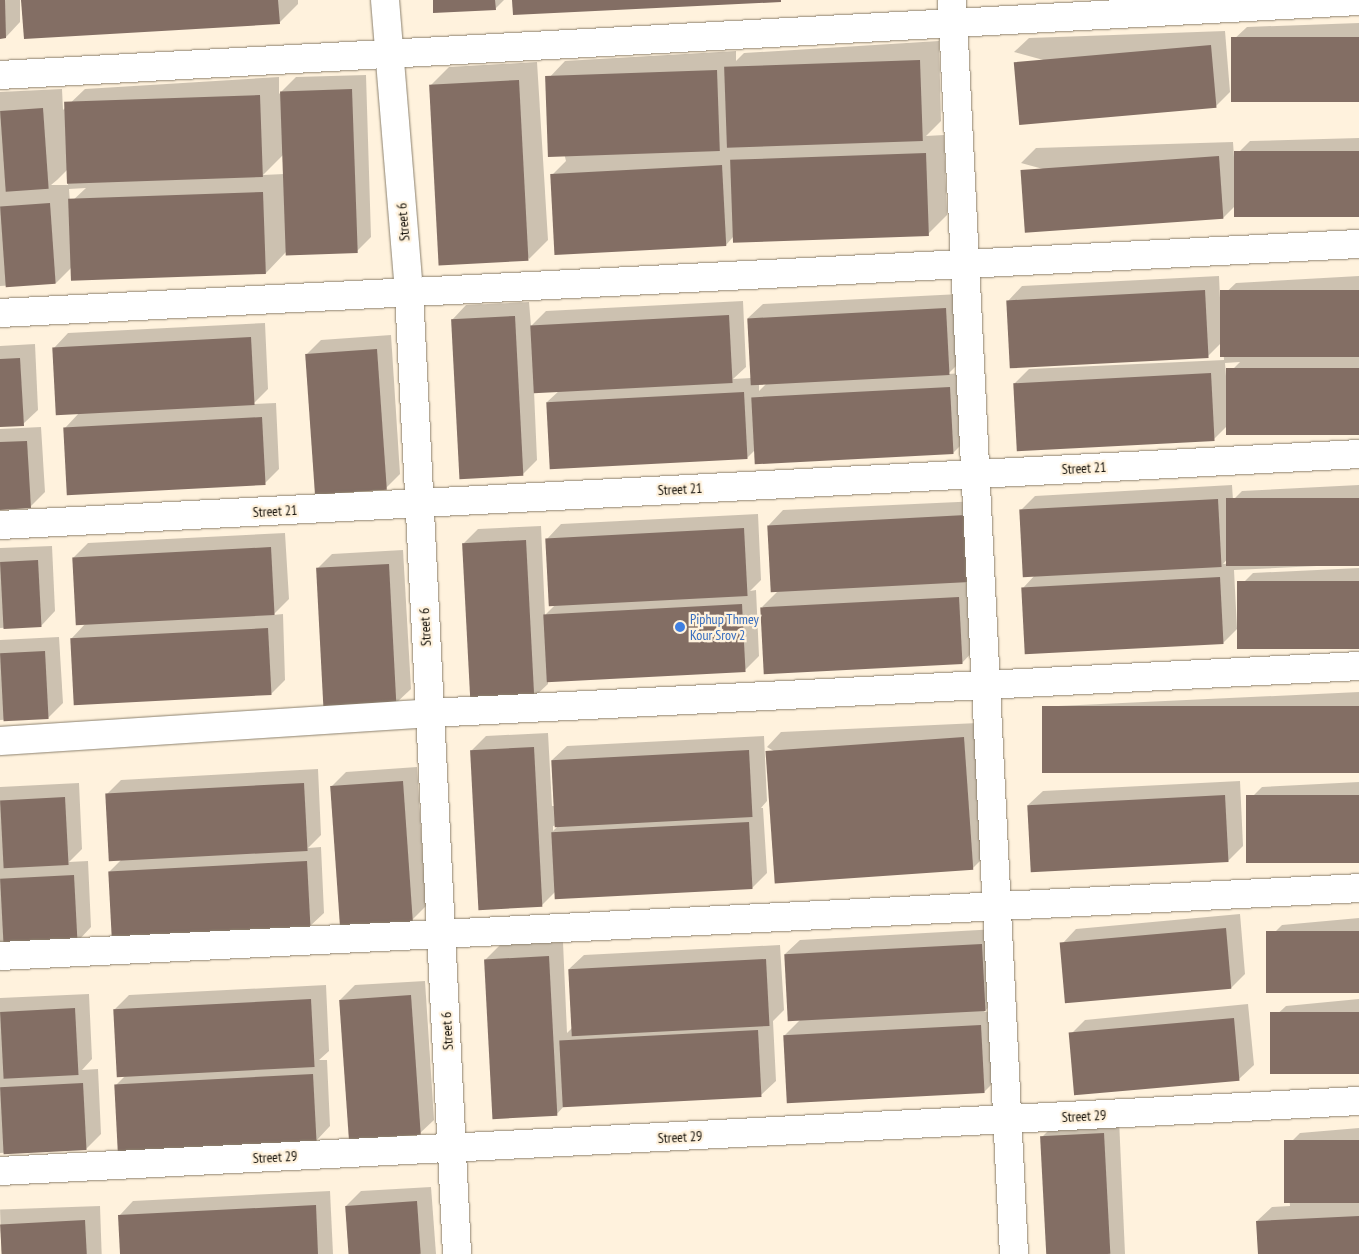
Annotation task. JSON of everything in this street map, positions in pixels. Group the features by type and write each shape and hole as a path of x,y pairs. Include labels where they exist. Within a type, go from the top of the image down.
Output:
{"street":[{"name":"Street 6","path":"385,0 409,292 457,1254"},
{"path":"0,74 388,53 953,12 1359,1"},
{"path":"953,12 1014,1254"},
{"path":"0,313 1359,244"},
{"name":"Street 21","path":"0,525 1359,454"},
{"path":"0,741 429,713 1359,666"},
{"path":"0,956 1359,888"},
{"name":"Street 29","path":"0,1171 1359,1101"}],"building":[{"path":"0,0 5,0 6,38 0,39"},
{"path":"21,0 278,0 280,24 24,39"},
{"path":"433,0 495,0 496,10 433,13"},
{"path":"512,0 781,0 781,2 513,15"},
{"path":"1231,37 1359,37 1359,102 1231,102"},
{"path":"1211,45 1216,108 1019,125 1014,62"},
{"path":"920,60 923,141 727,148 724,67"},
{"path":"717,70 720,151 548,157 545,76"},
{"path":"519,80 528,261 439,265 429,85"},
{"path":"352,89 358,253 286,255 280,92"},
{"path":"260,95 263,177 67,184 64,102"},
{"path":"43,108 49,189 6,192 0,111"},
{"path":"1234,151 1359,151 1359,217 1234,217"},
{"path":"926,153 929,236 733,243 730,160"},
{"path":"1219,156 1223,219 1025,233 1020,170"},
{"path":"722,165 726,246 554,255 550,174"},
{"path":"263,192 266,274 71,281 68,199"},
{"path":"50,203 56,284 6,287 0,206"},
{"path":"1205,290 1209,358 1010,368 1006,300"},
{"path":"1220,290 1359,290 1359,357 1220,357"},
{"path":"946,308 950,375 751,385 747,318"},
{"path":"729,315 733,383 534,393 530,325"},
{"path":"515,316 523,476 459,479 451,319"},
{"path":"251,337 255,405 56,415 52,347"},
{"path":"377,349 387,490 315,495 305,354"},
{"path":"20,358 24,426 0,427 0,359"},
{"path":"1226,368 1359,368 1359,435 1226,435"},
{"path":"1211,373 1215,441 1017,451 1013,383"},
{"path":"950,387 954,454 755,464 751,397"},
{"path":"744,392 748,459 550,469 546,402"},
{"path":"262,417 266,485 67,495 63,427"},
{"path":"27,441 31,508 0,510 0,442"},
{"path":"1226,498 1359,498 1359,566 1226,566"},
{"path":"1218,499 1222,567 1023,577 1019,509"},
{"path":"966,515 970,582 771,592 767,525"},
{"path":"744,528 748,596 549,606 545,538"},
{"path":"526,540 534,700 470,703 462,543"},
{"path":"271,547 275,615 76,625 72,557"},
{"path":"38,560 42,627 4,629 0,562"},
{"path":"389,564 396,705 323,709 316,568"},
{"path":"1220,577 1224,644 1025,654 1021,587"},
{"path":"1237,581 1359,581 1359,649 1237,649"},
{"path":"959,597 963,664 764,674 760,607"},
{"path":"742,604 746,672 547,682 543,614"},
{"path":"268,628 272,695 74,705 70,638"},
{"path":"45,651 49,719 4,721 0,653"},
{"path":"1042,706 1359,706 1359,773 1042,773"},
{"path":"964,737 973,870 775,884 765,751"},
{"path":"534,747 542,907 478,910 470,750"},
{"path":"749,750 753,817 555,827 551,760"},
{"path":"403,781 413,922 340,927 330,786"},
{"path":"304,783 308,851 109,861 105,793"},
{"path":"1225,795 1229,862 1031,872 1027,805"},
{"path":"1246,795 1359,795 1359,863 1246,863"},
{"path":"65,797 69,865 4,868 0,800"},
{"path":"749,822 753,889 555,899 551,832"},
{"path":"307,861 311,928 112,938 108,871"},
{"path":"74,875 78,943 4,947 0,879"},
{"path":"1226,928 1231,989 1065,1003 1060,943"},
{"path":"1266,931 1359,931 1359,993 1266,993"},
{"path":"982,944 986,1011 788,1021 784,954"},
{"path":"549,956 557,1116 492,1119 484,959"},
{"path":"766,959 770,1026 572,1036 568,969"},
{"path":"411,995 421,1135 349,1140 339,1000"},
{"path":"311,999 315,1067 117,1077 113,1009"},
{"path":"75,1008 79,1075 4,1079 0,1012"},
{"path":"1270,1012 1359,1012 1359,1074 1270,1074"},
{"path":"1234,1018 1239,1081 1074,1095 1069,1032"},
{"path":"981,1025 985,1093 787,1103 783,1035"},
{"path":"758,1030 762,1097 563,1107 559,1040"},
{"path":"313,1074 317,1142 118,1152 114,1084"},
{"path":"83,1083 87,1150 4,1154 0,1087"},
{"path":"1104,1133 1110,1254 1046,1254 1040,1136"},
{"path":"1284,1140 1359,1140 1359,1203 1284,1203"},
{"path":"417,1201 421,1254 349,1254 345,1206"},
{"path":"316,1205 318,1254 120,1254 118,1215"},
{"path":"1359,1216 1359,1254 1258,1254 1256,1221"},
{"path":"85,1220 87,1254 2,1254 0,1224"}],"place":[{"name":"Piphup Thmey Kour Srov 2","path":"680,627"}]}
